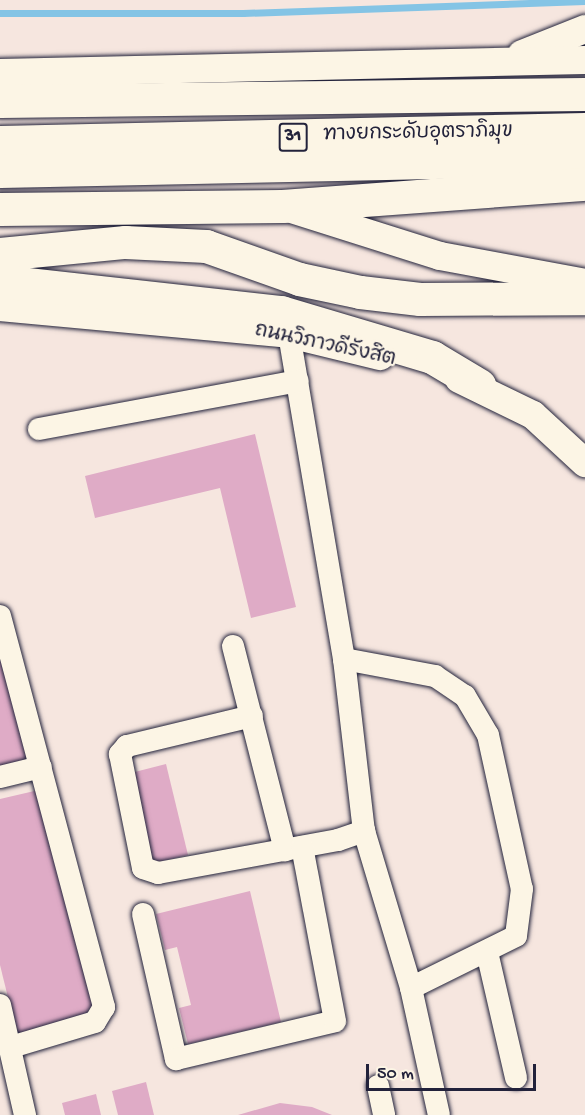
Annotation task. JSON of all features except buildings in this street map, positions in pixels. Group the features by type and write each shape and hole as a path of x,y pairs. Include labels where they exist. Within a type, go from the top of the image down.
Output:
{"highway":[{"name":"31","path":"0,101 585,94"},
{"name":"ทางยกระดับอุตราภิมุข","path":"0,142 585,129"},
{"name":"ทางยกระดับอุตราภิมุข","path":"0,171 585,159"},
{"path":"0,209 282,206 551,190 585,184"},
{"path":"0,254 126,242 206,246 299,279 360,292 420,299 585,298"},
{"path":"0,281 281,312 432,357 479,385"}],"main road":[{"path":"504,61 585,29"},
{"path":"0,73 585,60"},
{"path":"551,190 585,193"},
{"path":"282,206 440,255 585,283"},
{"name":"ถนนวิภาวดีรังสิต","path":"0,307 289,334 479,385 533,415 585,463"}],"street":[{"path":"289,334 344,659 364,831 411,988 439,1115"},
{"path":"39,429 298,381"},
{"path":"0,616 41,767 103,1015 11,1047"},
{"path":"143,914 176,1059 335,1021 294,848 252,716 233,646"},
{"path":"344,659 422,672 455,685 488,735 524,906 516,936 411,988"},
{"path":"252,716 127,746 120,754 143,868 158,873 294,848 364,831"},
{"path":"0,777 41,767"},
{"path":"487,952 516,1078"},
{"path":"0,1005 25,1115"},
{"path":"378,1086 384,1115"}],"waterway":[{"path":"0,13 243,13 585,1"}]}
